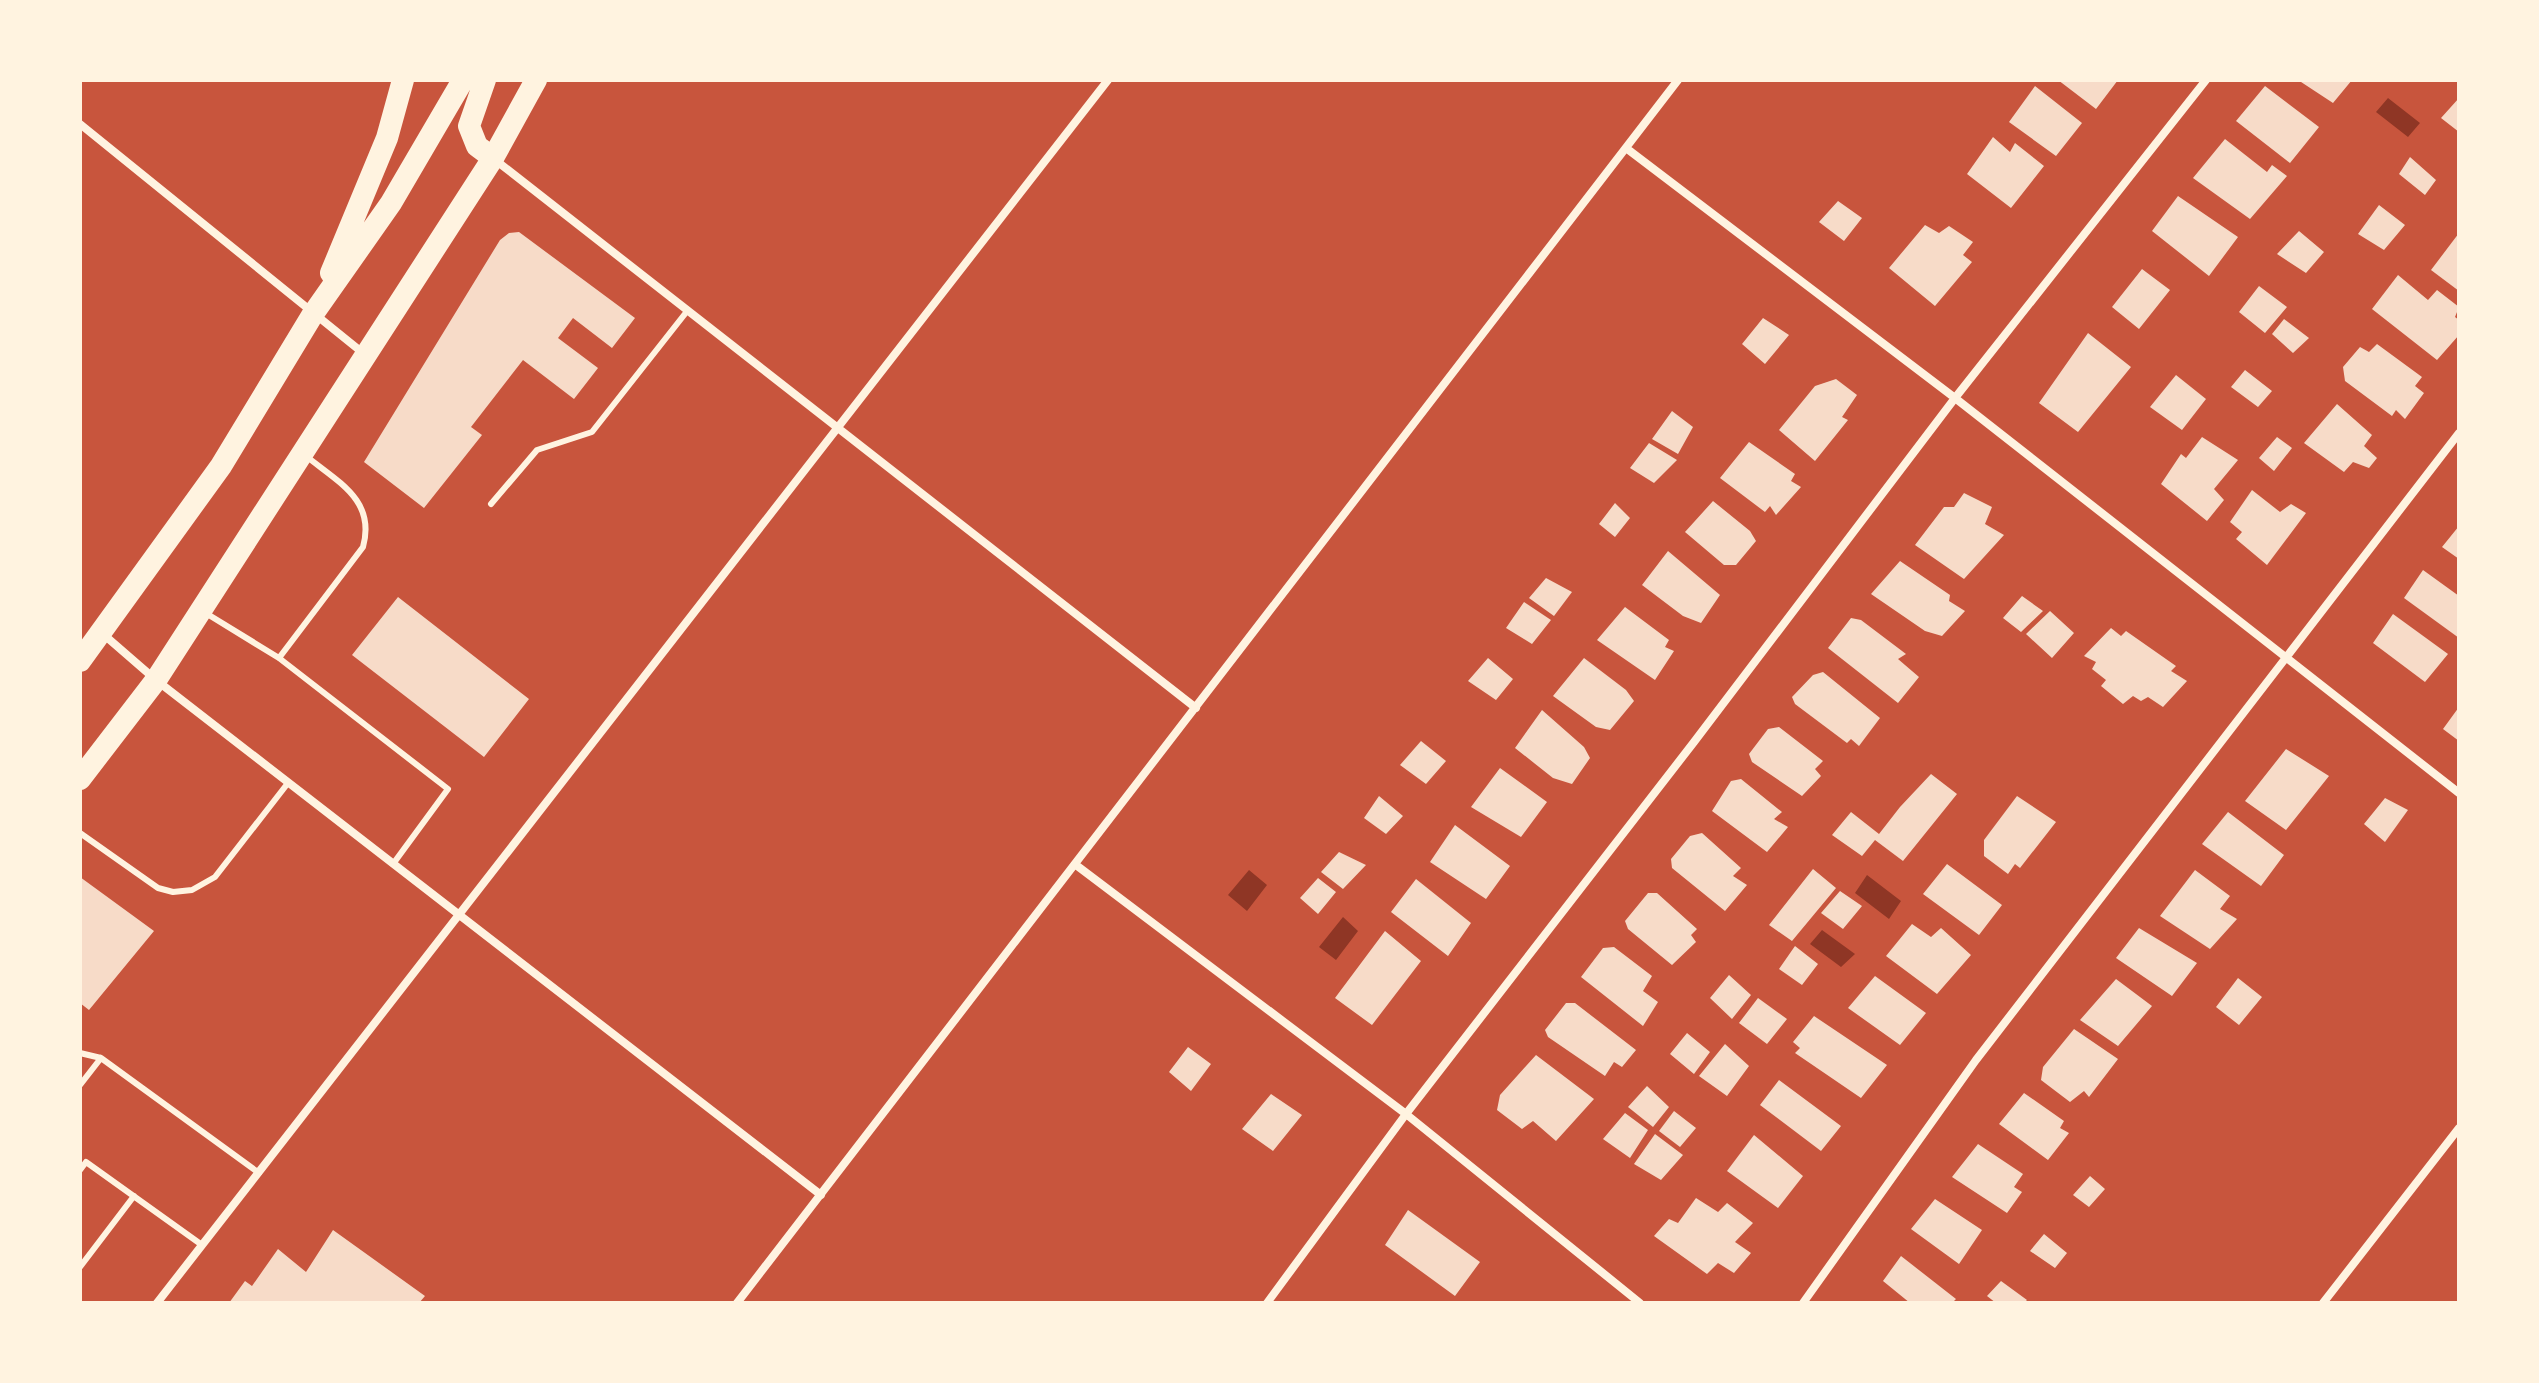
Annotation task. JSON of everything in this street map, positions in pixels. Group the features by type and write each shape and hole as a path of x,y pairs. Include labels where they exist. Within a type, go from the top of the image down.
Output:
{"highway":[{"path":"313,314 387,138 403,80"},
{"path":"88,645 221,466 313,314 391,203 463,80"},
{"path":"485,80 469,126 477,146 493,158"},
{"path":"80,779 156,680 493,158 536,80"}],"street":[{"path":"157,1303 1108,80"},
{"path":"737,1303 1675,84 1664,80"},
{"path":"1267,1303 1406,1114 1955,398 2206,80"},
{"path":"80,124 366,356"},
{"path":"1626,148 1955,398 2459,793"},
{"path":"493,158 1196,708"},
{"path":"1803,1303 1976,1060 2459,433"},
{"path":"88,645 156,680 821,1195"},
{"path":"1076,865 1406,1114 1640,1303"},
{"path":"2323,1303 2459,1128"}],"lane":[{"path":"491,504 537,450 592,432 688,310"},
{"path":"279,658 363,547 367,532 366,520 357,498 303,454"},
{"path":"201,610 279,658 448,789 393,864"},
{"path":"80,833 158,888 173,892 192,890 215,877 288,783"},
{"path":"80,1053 101,1058 259,1173"},
{"path":"80,1085 101,1058"},
{"path":"80,1170 86,1162 202,1245"},
{"path":"80,1267 134,1196"}],"shaded area":[{"path":"2388,98 2420,123 2408,137 2376,112"},
{"path":"1249,870 1267,885 1247,911 1228,895"},
{"path":"1867,875 1901,901 1889,919 1855,893"},
{"path":"1343,917 1358,931 1336,960 1319,947"},
{"path":"1822,930 1855,954 1841,967 1810,944"}],"building":[{"path":"2058,80 2118,80 2096,109"},
{"path":"2298,80 2352,80 2333,103"},
{"path":"2035,86 2082,123 2056,156 2009,122"},
{"path":"2265,86 2319,127 2290,163 2236,121"},
{"path":"2459,98 2459,132 2441,118"},
{"path":"1993,137 2010,152 2015,143 2044,166 2011,208 1967,174"},
{"path":"2225,139 2267,172 2272,165 2287,176 2250,219 2193,178"},
{"path":"2410,157 2436,180 2425,195 2399,174"},
{"path":"2178,196 2238,237 2209,276 2152,231"},
{"path":"1838,201 1862,218 1844,241 1819,222"},
{"path":"2379,205 2405,225 2384,250 2358,234"},
{"path":"1925,225 1939,233 1949,226 1973,242 1963,255 1972,262 1935,306 1889,268"},
{"path":"2299,231 2324,252 2306,273 2277,254"},
{"path":"519,232 635,318 612,348 573,318 558,338 598,368 574,399 523,360 471,427 482,435 424,508 364,462 500,240 509,233"},
{"path":"2459,233 2459,291 2431,270"},
{"path":"2142,269 2170,290 2139,329 2112,307"},
{"path":"2398,275 2428,300 2437,290 2459,307 2455,317 2459,320 2459,335 2437,360 2372,309"},
{"path":"2259,286 2287,307 2265,333 2239,312"},
{"path":"1763,318 1789,335 1765,364 1742,344"},
{"path":"2284,319 2309,338 2293,353 2272,334"},
{"path":"2088,333 2131,367 2078,432 2039,403"},
{"path":"2377,344 2422,377 2415,386 2424,393 2405,419 2396,410 2392,416 2345,381 2343,367 2360,347 2369,352"},
{"path":"2245,370 2272,391 2258,407 2231,387"},
{"path":"2176,375 2206,399 2182,430 2150,407"},
{"path":"1836,379 1857,395 1842,417 1848,420 1815,461 1779,430 1815,386"},
{"path":"2337,404 2372,435 2364,446 2377,458 2369,468 2353,462 2344,472 2304,443"},
{"path":"1672,411 1693,427 1678,454 1652,439"},
{"path":"2202,437 2238,460 2214,489 2224,500 2207,521 2161,484 2181,454 2186,458"},
{"path":"2277,437 2292,448 2274,471 2259,458"},
{"path":"1749,442 1795,474 1791,481 1801,487 1776,515 1770,506 1765,512 1720,478"},
{"path":"1649,443 1677,460 1654,483 1630,468"},
{"path":"2252,490 2280,512 2291,504 2306,513 2267,565 2236,539 2242,532 2230,522"},
{"path":"1964,493 1992,507 1985,524 2004,535 1964,579 1915,545 1944,507 1954,507"},
{"path":"1713,501 1750,531 1756,541 1736,565 1724,565 1685,532"},
{"path":"1615,503 1630,518 1615,537 1599,524"},
{"path":"2459,526 2459,559 2442,547"},
{"path":"1668,551 1720,595 1701,623 1683,616 1642,585"},
{"path":"1900,561 1950,595 1949,601 1965,611 1942,636 1925,631 1871,594"},
{"path":"2423,570 2459,596 2459,638 2404,598"},
{"path":"1546,578 1572,592 1554,616 1529,598"},
{"path":"2022,596 2043,611 2021,632 2003,618"},
{"path":"398,597 529,699 484,757 352,655"},
{"path":"1524,602 1551,620 1532,644 1506,628"},
{"path":"1625,607 1669,640 1665,647 1674,651 1655,680 1597,640"},
{"path":"2050,611 2074,633 2052,658 2026,634"},
{"path":"2393,614 2448,654 2425,682 2373,643"},
{"path":"1851,618 1861,620 1906,654 1898,659 1919,677 1898,703 1828,648"},
{"path":"2111,628 2121,636 2126,631 2176,666 2171,671 2187,681 2163,707 2148,697 2141,701 2133,696 2123,704 2101,686 2106,680 2092,669 2096,662 2084,656"},
{"path":"1488,658 1513,679 1496,700 1468,681"},
{"path":"1584,658 1626,690 1634,701 1610,730 1596,727 1553,696"},
{"path":"1823,672 1880,718 1859,746 1851,739 1847,743 1795,704 1792,697 1813,675"},
{"path":"2459,707 2459,741 2443,729"},
{"path":"1542,710 1584,747 1590,758 1572,784 1553,778 1515,748"},
{"path":"1779,727 1823,761 1815,769 1821,776 1802,796 1752,762 1749,754 1768,729"},
{"path":"1421,741 1446,761 1426,784 1400,765"},
{"path":"2286,749 2329,776 2286,830 2245,801"},
{"path":"1500,768 1547,802 1521,837 1471,807"},
{"path":"1931,774 1957,794 1903,861 1875,840 1862,856 1832,835 1851,812 1879,834"},
{"path":"1741,779 1782,812 1774,819 1788,827 1767,852 1712,811 1731,781"},
{"path":"1379,796 1403,816 1386,834 1364,818"},
{"path":"2017,796 2056,822 2020,868 2015,864 2008,874 1984,856 1984,840"},
{"path":"2385,798 2408,810 2385,842 2364,824"},
{"path":"2228,812 2284,855 2261,886 2202,844"},
{"path":"1455,825 1510,866 1486,899 1430,862"},
{"path":"1702,833 1741,868 1733,876 1747,885 1725,911 1672,868 1671,859 1690,836"},
{"path":"1339,852 1366,865 1343,889 1321,872"},
{"path":"1947,864 2002,905 1979,935 1923,894"},
{"path":"1813,869 1836,888 1792,941 1769,925"},
{"path":"2195,870 2230,896 2220,909 2237,919 2210,949 2160,916"},
{"path":"80,877 154,931 89,1010 80,1003"},
{"path":"1318,878 1336,892 1318,914 1300,898"},
{"path":"1416,879 1471,923 1448,956 1391,912"},
{"path":"1840,891 1862,906 1843,929 1821,913"},
{"path":"1648,893 1657,893 1697,929 1691,935 1696,942 1672,965 1628,929 1625,921"},
{"path":"1912,924 1931,937 1941,928 1971,955 1937,994 1886,956"},
{"path":"2139,928 2197,963 2172,996 2116,958"},
{"path":"1385,931 1421,961 1372,1025 1335,998"},
{"path":"1795,946 1818,964 1802,985 1779,969"},
{"path":"1614,947 1652,976 1643,991 1658,1002 1643,1026 1581,977 1603,948"},
{"path":"1729,975 1751,995 1732,1019 1710,998"},
{"path":"1875,976 1926,1013 1900,1045 1848,1008"},
{"path":"2238,978 2262,997 2239,1025 2216,1007"},
{"path":"2116,979 2152,1006 2118,1046 2080,1020"},
{"path":"1758,998 1787,1019 1767,1044 1739,1023"},
{"path":"1566,1003 1575,1003 1636,1050 1622,1067 1614,1062 1605,1076 1548,1037 1545,1030"},
{"path":"1814,1016 1887,1065 1861,1098 1795,1053 1800,1048 1793,1042"},
{"path":"2074,1029 2118,1059 2089,1097 2084,1091 2070,1102 2041,1080 2043,1067"},
{"path":"1687,1033 1710,1052 1694,1074 1670,1054"},
{"path":"1725,1044 1749,1066 1727,1096 1699,1076"},
{"path":"1188,1047 1211,1064 1191,1091 1169,1072"},
{"path":"1536,1055 1594,1099 1556,1141 1533,1121 1522,1129 1497,1110 1500,1095"},
{"path":"1779,1080 1841,1126 1821,1151 1760,1105"},
{"path":"1647,1086 1669,1107 1653,1127 1628,1107"},
{"path":"2024,1093 2064,1121 2060,1128 2069,1133 2048,1160 1999,1124"},
{"path":"1271,1094 1302,1115 1273,1151 1242,1129"},
{"path":"1674,1111 1696,1128 1680,1147 1659,1131"},
{"path":"1625,1113 1648,1130 1630,1158 1603,1139"},
{"path":"1655,1134 1683,1155 1661,1180 1634,1164"},
{"path":"1754,1135 1803,1176 1778,1208 1727,1171"},
{"path":"1978,1144 2023,1174 2014,1187 2022,1192 2007,1213 1952,1177"},
{"path":"2090,1176 2105,1189 2089,1207 2073,1195"},
{"path":"1696,1198 1718,1212 1727,1203 1753,1223 1735,1242 1751,1253 1734,1273 1718,1263 1707,1274 1654,1236 1669,1219 1678,1223"},
{"path":"1935,1199 1982,1230 1959,1264 1911,1229"},
{"path":"1408,1210 1480,1262 1455,1296 1385,1245"},
{"path":"333,1230 425,1296 419,1303 229,1303 245,1281 252,1286 278,1249 306,1272"},
{"path":"2044,1234 2067,1253 2055,1268 2030,1251"},
{"path":"1901,1256 1956,1299 1952,1303 1910,1303 1883,1281"},
{"path":"2001,1281 2027,1300 2024,1303 1996,1303 1987,1296"}]}
